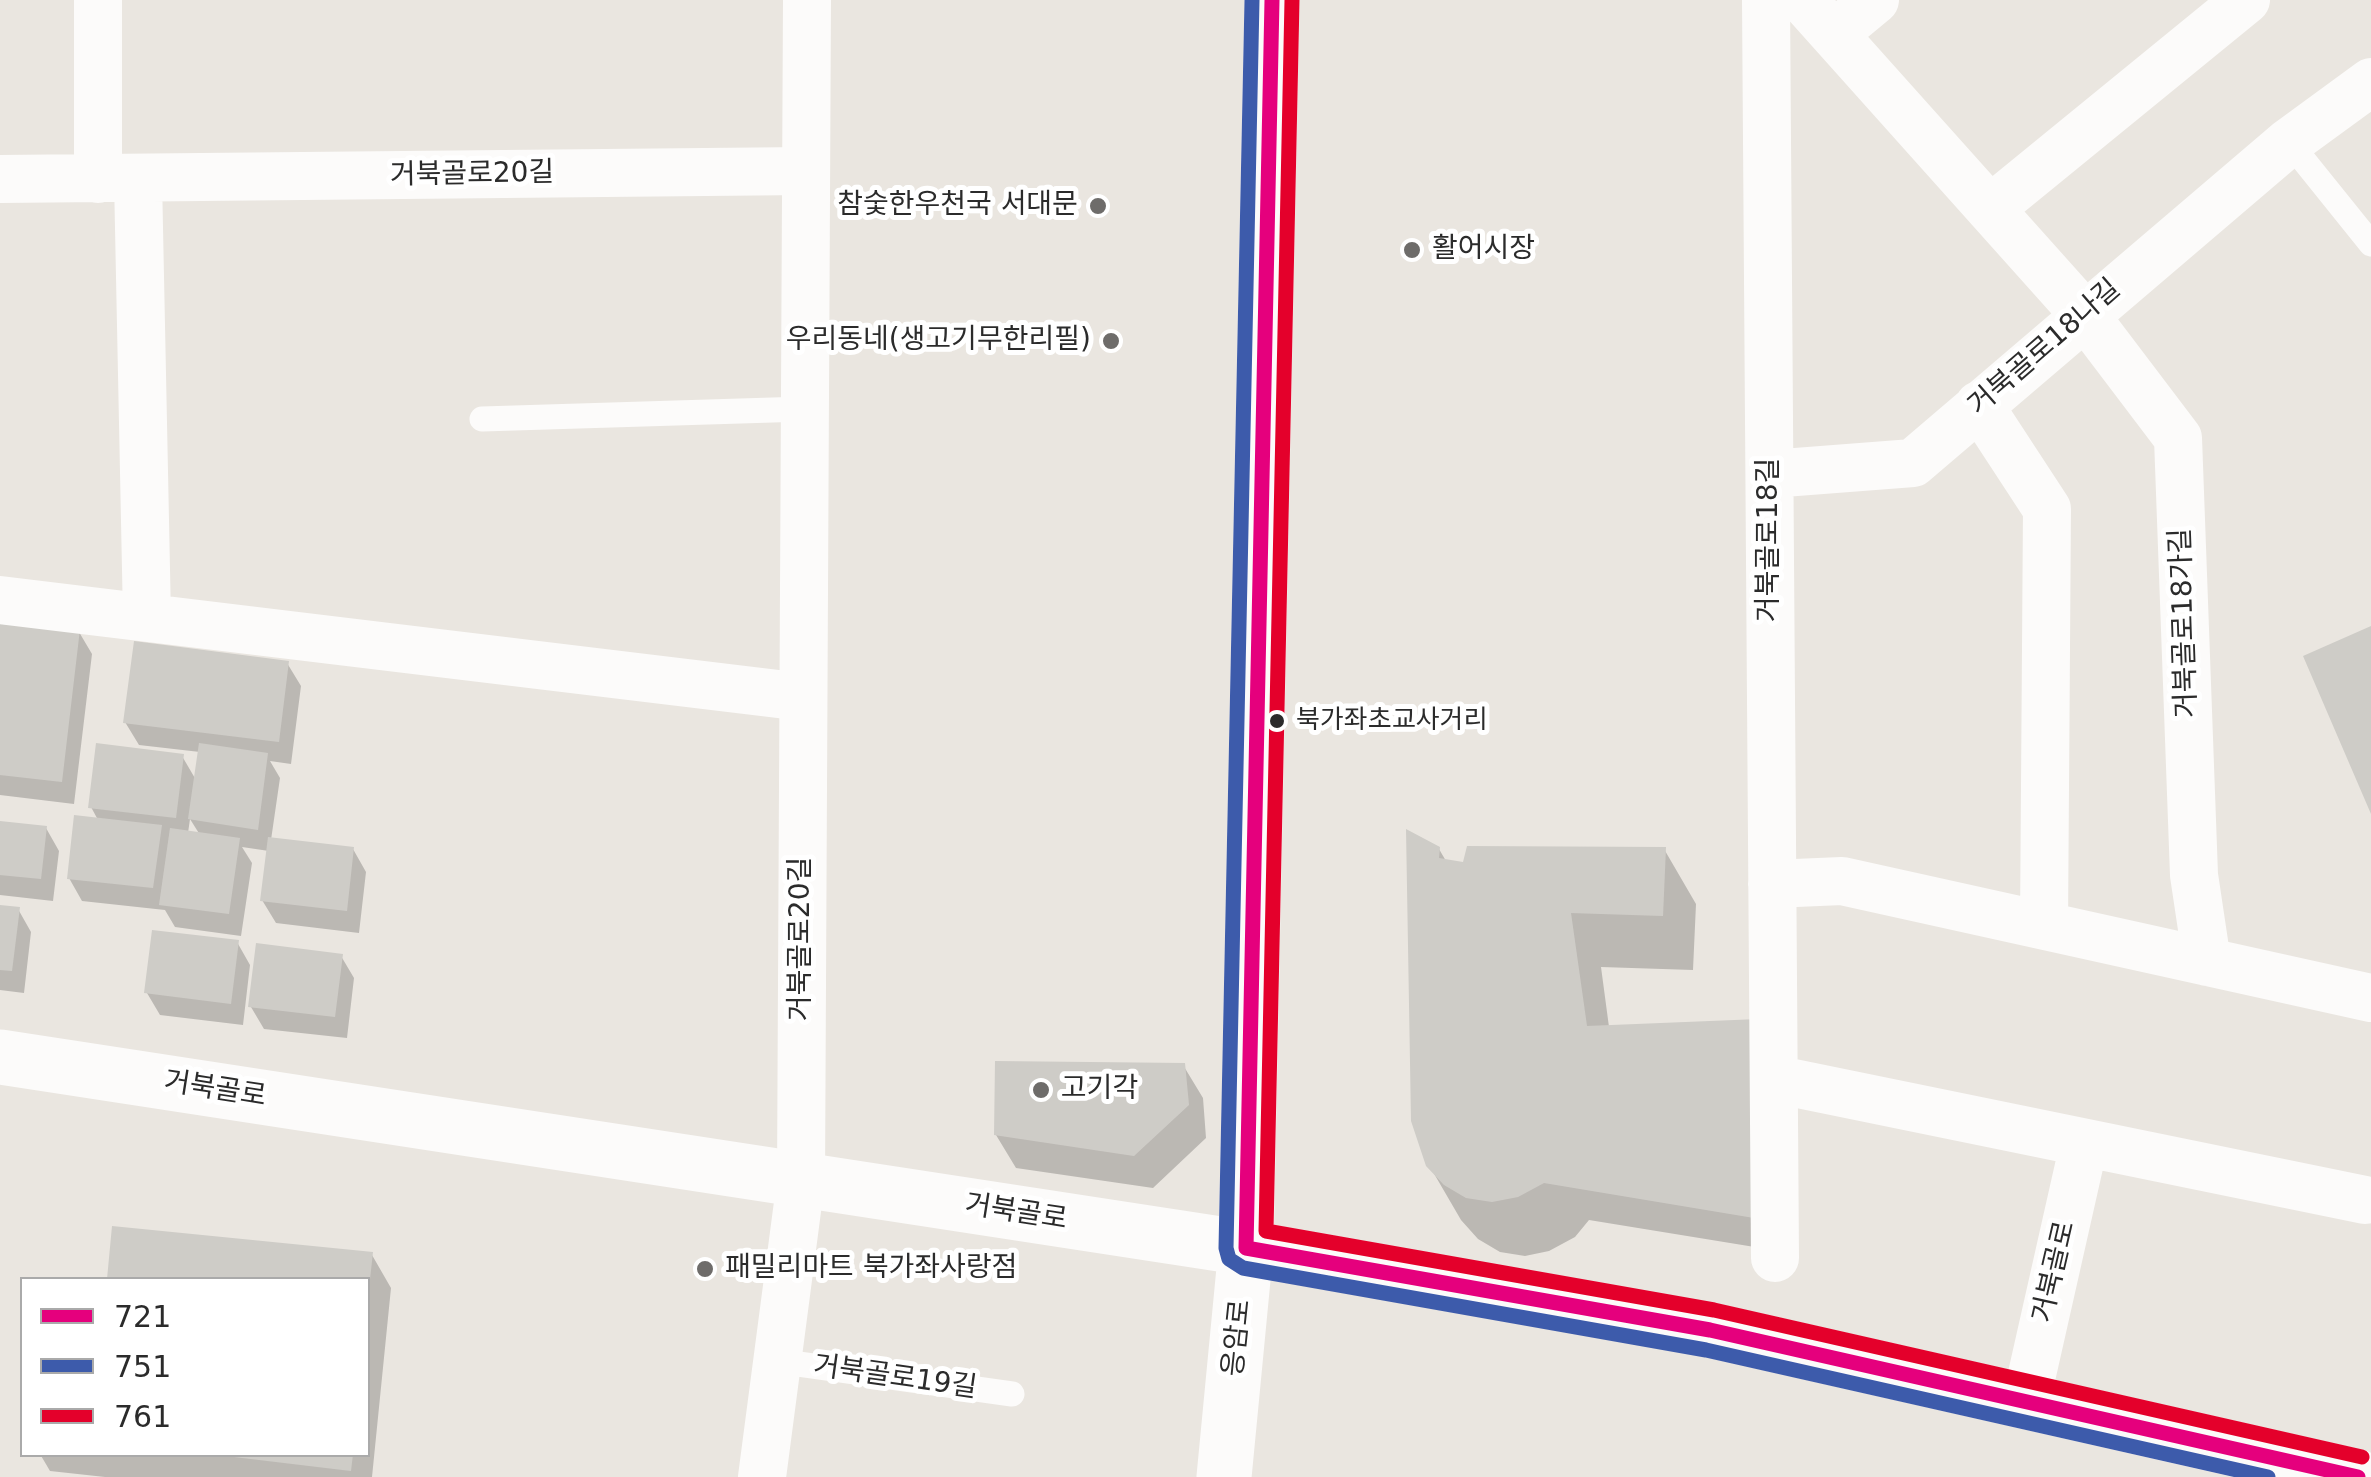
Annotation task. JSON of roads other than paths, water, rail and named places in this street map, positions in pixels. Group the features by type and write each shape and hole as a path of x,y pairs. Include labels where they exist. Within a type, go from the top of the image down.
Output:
{"main road":[{"name":"응암로","path":"1224,1477 1246,1248 1272,0"},
{"name":"거북골로","path":"0,1057 1246,1248 1710,1330 2358,1477"}],"street":[{"path":"98,0 118,179 147,618"},
{"name":"거북골로20길","path":"800,1180 806,0"},
{"name":"거북골로18길","path":"1766,0 1775,1258"},
{"path":"1875,0 1818,17 2084,314"},
{"path":"1990,209 2246,0"},
{"name":"거북골로18나길","path":"1770,474 1913,463 2289,142 2371,82"},
{"name":"거북골로20길","path":"0,178 806,171"},
{"name":"거북골로18가길","path":"2084,314 2178,438 2194,875 2207,962"},
{"path":"1979,406 2047,509 2044,926"},
{"path":"0,600 803,698"},
{"path":"1772,884 1842,881 2371,998"},
{"path":"1774,1079 2365,1200"},
{"name":"거북골로","path":"2026,1400 2084,1144"},
{"name":"거북골로19길","path":"762,1477 800,1180"}],"lane":[{"path":"2289,142 2371,244"},
{"path":"482,419 805,409"},
{"name":"거북골로19길","path":"777,1361 1012,1394"}],"place":[{"name":"참숯한우천국 서대문","path":"1098,206"},
{"name":"활어시장","path":"1412,250"},
{"name":"우리동네(생고기무한리필)","path":"1111,341"},
{"name":"북가좌초교사거리","path":"1277,721"},
{"name":"고기각","path":"1041,1090"},
{"name":"패밀리마트 북가좌사랑점","path":"705,1269"}]}
